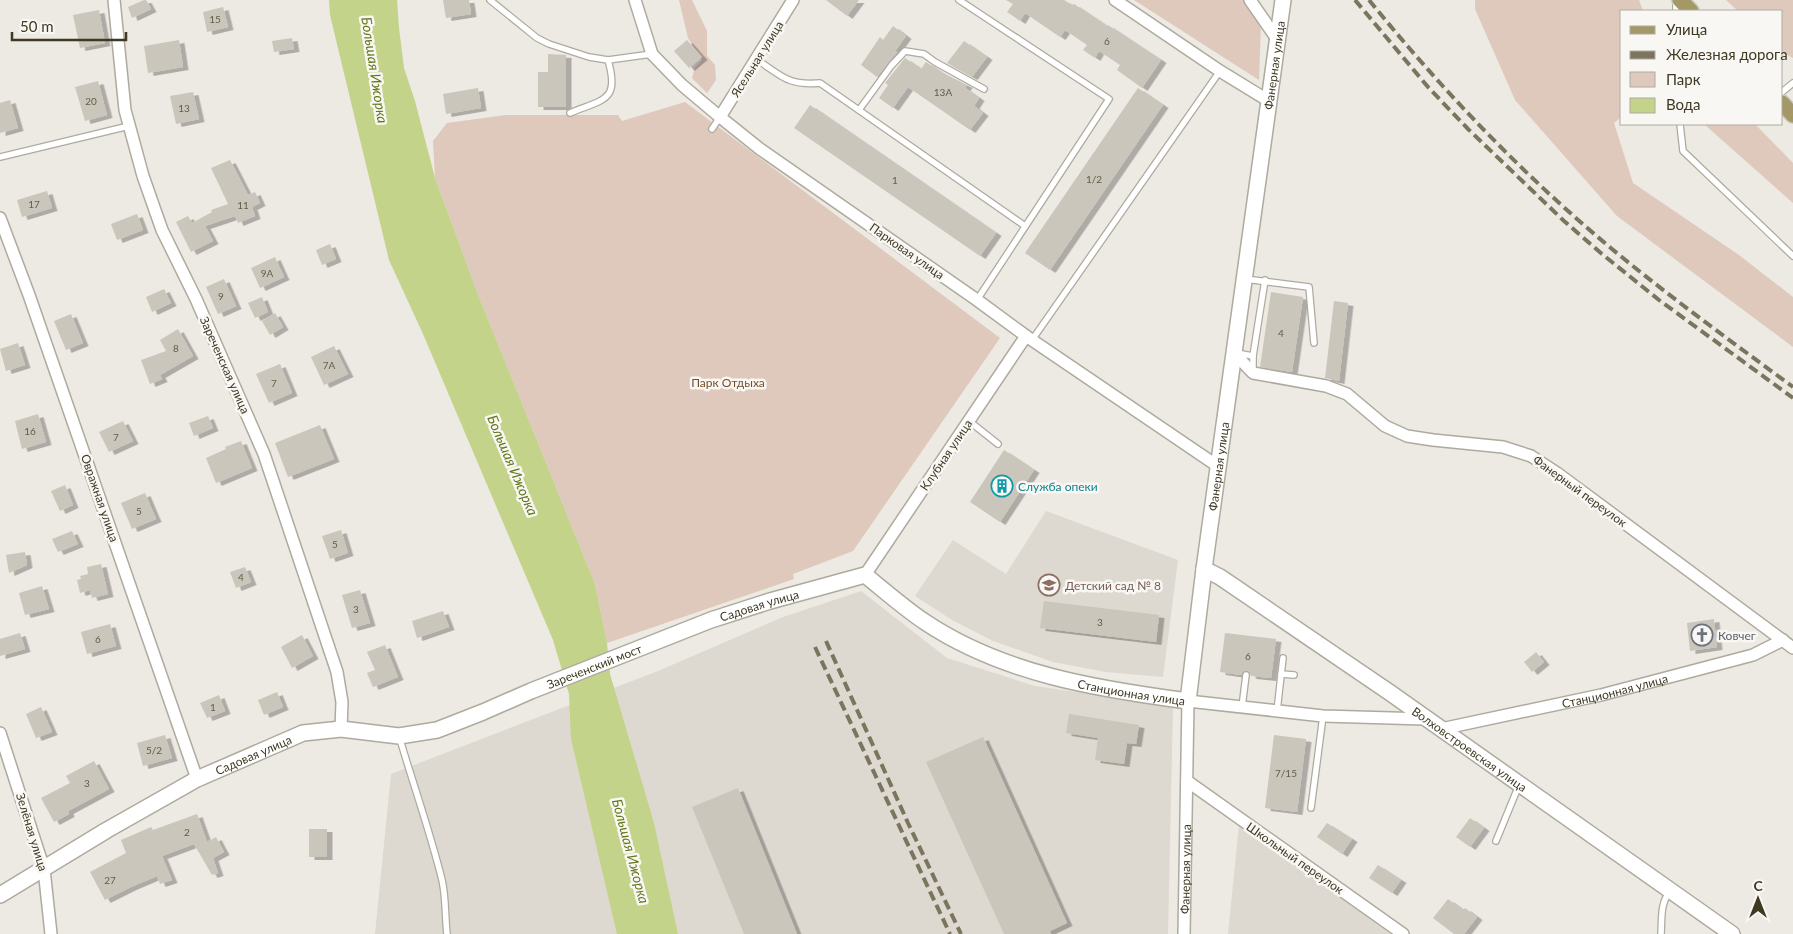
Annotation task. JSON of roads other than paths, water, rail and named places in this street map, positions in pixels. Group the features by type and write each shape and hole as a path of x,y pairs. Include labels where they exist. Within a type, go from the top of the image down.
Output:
{"main road":[{"path":"1680,0 1690,10"},
{"path":"1783,104 1793,115"}],"street":[{"name":"Зареченская улица","path":"114,0 126,110 143,176 162,230 196,299 271,473 338,672 342,702 341,729"},
{"name":"Парковая улица","path":"635,0 652,54 682,85 720,118 760,149 1029,338 1218,467"},
{"name":"Ясельная улица","path":"720,118 793,0"},
{"path":"1115,0 1220,71 1269,101"},
{"path":"1250,0 1277,39"},
{"name":"Фанерная улица","path":"1184,934 1188,701 1204,569 1283,0"},
{"name":"Овражная улица","path":"0,218 30,295 197,779"},
{"name":"Клубная улица","path":"865,575 969,422 1029,338"},
{"path":"1234,353 1253,373"},
{"name":"Фанерный переулок","path":"1253,373 1326,386 1347,394 1385,426 1407,436 1503,447 1531,456 1557,473 1793,648"},
{"name":"Волховстроевская улица","path":"1204,569 1389,692 1732,934"},
{"name":"Садовая улица","path":"657,643 711,620 865,575"},
{"name":"Станционная улица","path":"865,575 924,622 984,654 1030,670 1080,684 1188,701 1323,716 1425,719"},
{"name":"Станционная улица","path":"1441,729 1601,695 1753,655 1783,640"},
{"name":"Зареченский мост","path":"531,690 657,643"},
{"name":"Садовая улица","path":"0,895 107,830 197,779 303,733 341,729 399,736 437,730 531,690"},
{"name":"Зелёная улица","path":"0,733 44,869 51,934"},
{"name":"Школьный переулок","path":"1188,781 1403,934"}],"lane":[{"path":"490,0 530,32 549,44 583,55 608,60 652,54"},
{"path":"959,0 1109,99 977,300"},
{"path":"859,110 891,66 905,51 924,54 934,62 984,89"},
{"path":"756,59 788,81 804,84 820,83 1025,226"},
{"path":"570,113 609,94 613,78 608,60"},
{"path":"1029,338 1220,71"},
{"path":"1783,91 1793,83"},
{"path":"712,129 720,118"},
{"path":"1680,125 1683,151 1793,256"},
{"path":"0,157 129,126"},
{"path":"1245,279 1309,287 1314,343"},
{"path":"1253,373 1253,356 1264,280"},
{"path":"1234,353 1253,356"},
{"path":"969,422 998,444"},
{"path":"1277,711 1283,658"},
{"path":"1281,674 1294,675"},
{"path":"1242,707 1246,675"},
{"path":"1311,808 1323,716"},
{"path":"399,736 420,801 442,882 447,934"},
{"path":"1496,840 1519,785"},
{"path":"1661,934 1662,906 1670,891"}],"water":[{"name":"Большая Ижорка","path":"329,0 397,0 404,68 415,101 435,178 477,292 595,584 607,643 610,674 654,823 678,934 617,934 571,739 569,694 553,640 423,334 389,260 330,15"}],"railway":[{"path":"1355,0 1428,87 1468,129 1564,221 1659,300 1793,398"},
{"path":"1369,0 1454,99 1547,192 1634,267 1793,387"},
{"path":"826,641 908,823 961,934"},
{"path":"815,647 950,934"}],"place":[{"name":"Служба опеки","path":"1002,486"},
{"name":"Детский сад № 8","path":"1049,585"},
{"name":"Ковчег","path":"1702,635"}],"park label":[{"name":"Парк Отдыха","path":"728,382"}]}
